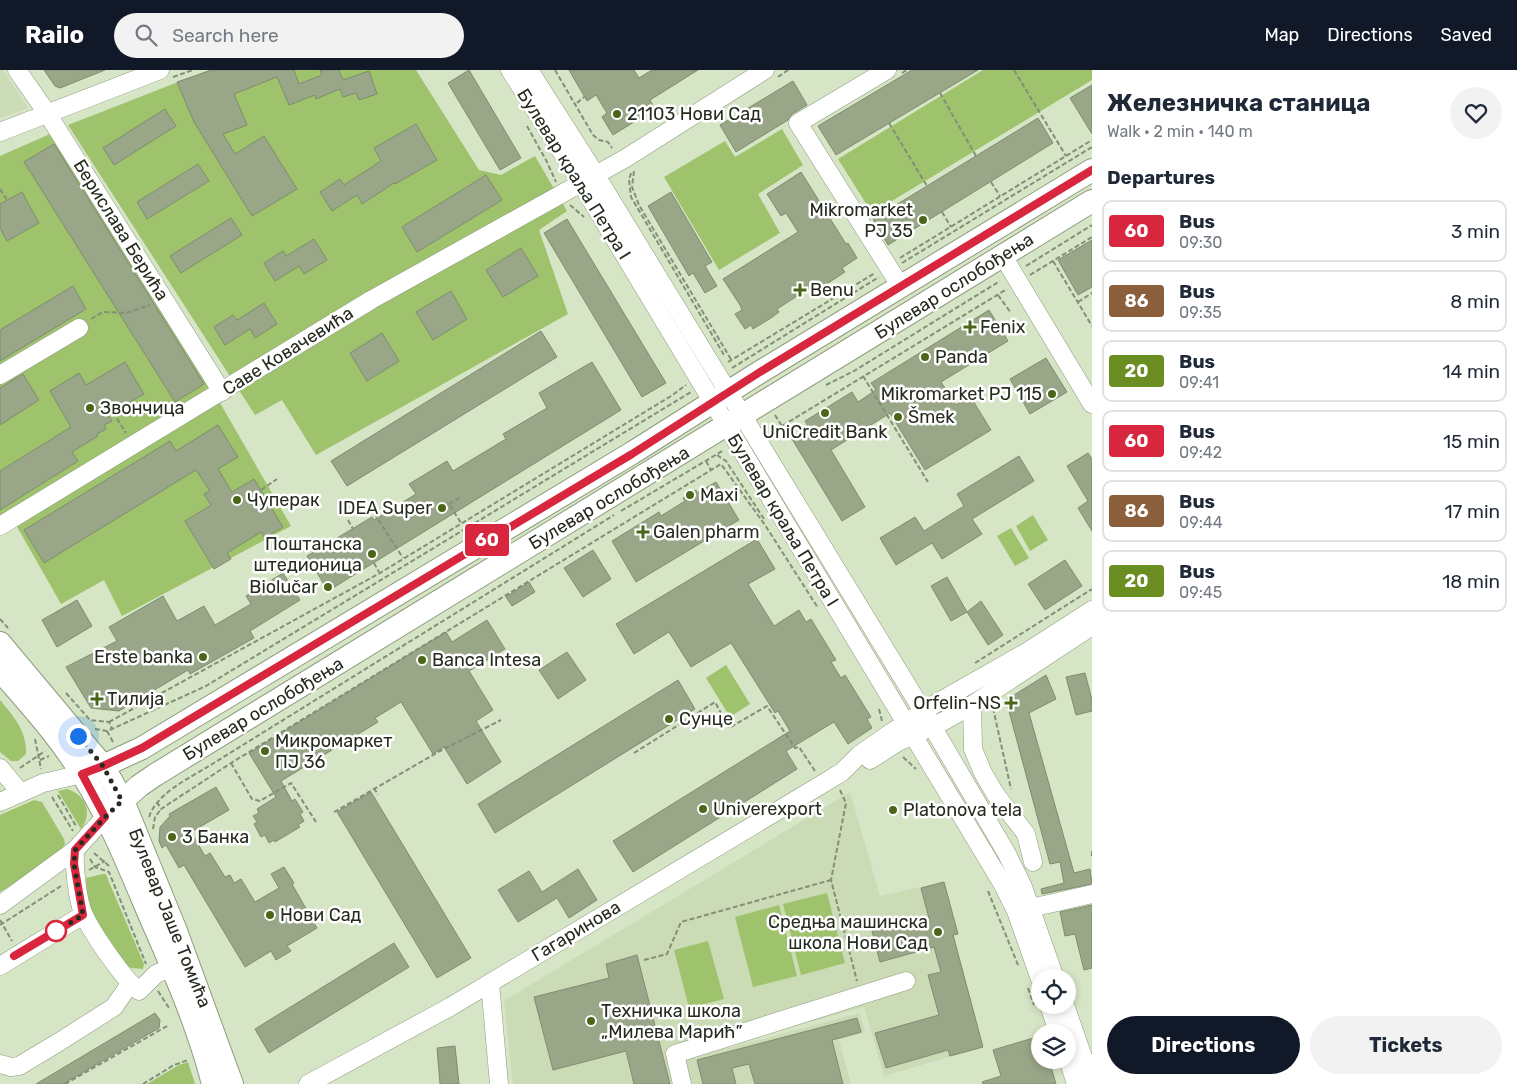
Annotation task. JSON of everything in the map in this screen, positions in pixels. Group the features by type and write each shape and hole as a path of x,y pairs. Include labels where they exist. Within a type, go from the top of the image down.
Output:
{"main road":[{"name":"Булевар ослобођења","path":"92,770 142,748 632,454 720,398 893,274 1092,170"},
{"name":"Булевар ослобођења","path":"105,817 139,786 155,775 734,421 1012,270 1092,201"},
{"name":"Булевар Јаше Томића","path":"6,638 92,770 105,817 119,844 172,967 204,1050 213,1084"},
{"name":"Булевар Јаше Томића","path":"0,670 60,742 92,770 122,801 176,931 232,1084"}],"street":[{"name":"Берислава Берића","path":"17,70 47,114 222,392"},
{"path":"0,132 160,70"},
{"name":"Булевар краља Петра I","path":"510,70 589,179"},
{"name":"Булевар краља Петра I","path":"529,70 589,179 734,421 910,729 1002,883 1016,911 1031,974"},
{"path":"888,70 798,123 893,274"},
{"name":"Саве Ковачевића","path":"0,526 371,300 589,179 639,158 771,73"},
{"path":"1012,270 1092,404"},
{"path":"0,375 79,328"},
{"name":"Булевар краља Петра I","path":"734,421 927,719 1007,854 1023,887 1052,969"},
{"path":"927,719 1025,652 1092,610"},
{"path":"927,719 972,705 1092,626"},
{"path":"972,705 973,749 983,773 996,795 1026,834 1034,862"},
{"name":"Гагаринова","path":"308,1084 490,983 833,777 865,763 889,741 927,719"},
{"path":"8,769 20,792"},
{"path":"0,802 42,783 92,770"},
{"path":"0,905 79,846 105,817"},
{"path":"79,846 76,876 83,915 132,986 139,991 156,974 172,967"},
{"path":"1031,908 1092,894"},
{"path":"0,966 83,915"},
{"path":"682,1084 675,1054 906,981"},
{"path":"490,983 499,1084"},
{"path":"0,1064 11,1067 19,1066 114,1007 125,991 132,986"},
{"path":"1068,1014 1092,1083"},
{"path":"1071,1069 1076,1084"}],"path":[{"path":"555,70 593,135 599,140 608,142 613,150"},
{"path":"771,73 788,70"},
{"path":"1014,70 1066,156"},
{"path":"940,93 976,156"},
{"path":"577,103 584,97"},
{"path":"523,120 547,162 558,187"},
{"path":"889,123 927,186"},
{"path":"728,362 893,274 951,227 1092,140"},
{"path":"639,158 629,180 631,197 732,367 893,274 1092,147"},
{"path":"639,158 632,180 634,195 732,361"},
{"path":"991,182 1000,196"},
{"path":"0,189 7,200"},
{"path":"942,212 951,227"},
{"path":"818,389 854,371 1012,270 1092,225"},
{"path":"775,414 782,426 998,294 1012,270 1053,261 1092,237"},
{"path":"1053,261 1092,326"},
{"path":"1078,302 1092,293"},
{"path":"998,294 1010,313"},
{"path":"79,328 103,312 126,313 151,305"},
{"path":"863,375 928,482"},
{"path":"63,690 90,720 109,722 380,573 671,396 686,385"},
{"path":"109,722 112,729 206,686 691,392"},
{"path":"770,418 779,411"},
{"path":"113,412 134,446"},
{"path":"149,816 162,797 209,766 717,454"},
{"path":"706,461 711,470"},
{"path":"153,831 154,817 161,809 231,762 726,461"},
{"path":"720,464 765,525 820,612"},
{"path":"261,490 277,479"},
{"path":"444,507 460,497"},
{"path":"449,504 462,523"},
{"path":"369,508 403,558"},
{"path":"348,520 353,528"},
{"path":"374,563 380,573"},
{"path":"970,666 1092,589"},
{"path":"0,619 6,638"},
{"path":"634,753 716,702 729,728 768,706 795,748 799,747 833,777 846,803 831,880 861,996"},
{"path":"877,703 889,741 920,773"},
{"path":"334,812 374,788 501,720"},
{"path":"8,769 52,748"},
{"path":"42,773 40,760 54,753"},
{"path":"231,762 252,799 260,801 292,783 316,822"},
{"path":"374,788 378,795"},
{"path":"55,791 80,831"},
{"path":"49,792 79,846 95,867 109,872 152,978 173,1016"},
{"path":"157,802 161,809"},
{"path":"1092,851 1092,856"},
{"path":"1,924 76,876 105,862"},
{"path":"644,960 667,954 681,922 831,880"},
{"path":"986,884 1019,967"},
{"path":"0,920 13,942"},
{"path":"64,1084 169,1025"},
{"path":"143,1084 174,1065 190,1059"}],"shaded area":[{"path":"0,70 3,70 28,108 0,118"},
{"path":"850,792 880,896 944,882 958,934 954,935 983,1047 884,1076 864,1007 673,1060 679,1084 513,1084 504,1001"},
{"path":"860,1013 865,1033 839,1040 851,1084 686,1084 680,1061"}],"green space":[{"path":"209,70 416,70 479,170 501,175 535,156 567,211 539,230 568,314 316,455 282,400 255,415 68,125"},
{"path":"983,70 1092,70 1092,80 872,213 838,159"},
{"path":"782,129 803,165 758,194 780,233 719,270 664,177 725,141 735,157"},
{"path":"50,134 213,392 0,517 0,156"},
{"path":"220,403 291,526 122,616 104,580 61,604 16,525"},
{"path":"1033,515 1048,540 1030,551 1016,526"},
{"path":"1011,528 1029,558 1015,566 997,536"},
{"path":"726,665 750,704 730,717 706,678"},
{"path":"0,700 22,731 26,754 18,761 11,761 0,752"},
{"path":"67,789 79,796 86,805 87,817 81,829 58,791"},
{"path":"34,800 42,802 64,839 65,844 62,849 39,866 0,892 0,815"},
{"path":"106,874 144,964 143,969 131,968 122,962 90,909 87,899 86,878"},
{"path":"827,893 845,963 801,975 783,904"},
{"path":"779,905 797,976 753,987 735,917"},
{"path":"708,941 724,999 689,1008 674,950"},
{"path":"188,1062 195,1084 147,1084 179,1065"}],"building":[{"path":"44,70 105,70 60,88 55,86"},
{"path":"212,70 294,70 299,84 322,75 320,70 339,70 343,80 369,71 377,94 359,100 356,93 343,97 340,89 316,99 315,95 289,105 277,77 234,94 247,125 223,134 235,154 264,136 297,189 252,216 194,122 177,82"},
{"path":"469,70 521,158 500,170 448,83"},
{"path":"569,70 634,70 639,78 652,70 698,70 650,100 655,109 613,135 602,117 607,113 596,95 587,101"},
{"path":"912,70 978,70 836,155 818,126"},
{"path":"793,81 807,105 792,114 788,120 736,152 720,125"},
{"path":"1092,85 1092,134 1070,98"},
{"path":"165,109 176,126 114,165 103,148"},
{"path":"1038,118 1053,143 888,245 873,219"},
{"path":"416,124 437,160 394,183 362,204 357,195 332,211 320,192 340,179 344,185 381,161 374,148"},
{"path":"54,144 204,384 175,402 24,162"},
{"path":"198,164 209,181 147,219 137,202"},
{"path":"801,172 846,244 848,243 857,258 842,268 845,272 819,289 816,284 777,309 779,312 771,318 753,329 751,325 745,329 735,314 742,310 740,305 723,279 798,232 786,213 781,216 767,194"},
{"path":"486,175 502,200 417,252 402,227"},
{"path":"22,192 39,223 7,241 0,228 0,204"},
{"path":"671,192 712,262 705,266 717,286 705,293 693,273 689,276 648,206"},
{"path":"231,218 242,235 181,273 170,256"},
{"path":"567,219 666,383 642,397 544,233"},
{"path":"314,239 327,260 304,274 299,266 275,281 264,263 283,251 286,256"},
{"path":"1092,240 1092,287 1078,295 1058,260"},
{"path":"521,248 538,276 503,297 486,270"},
{"path":"73,286 86,309 0,361 0,330"},
{"path":"451,291 467,319 433,340 416,312"},
{"path":"264,303 277,324 255,338 250,329 225,345 214,327 233,315 237,320"},
{"path":"989,310 1008,341 941,382 956,405 970,396 991,430 925,470 890,413 831,450 865,507 842,521 792,439 809,428 805,421 852,392 858,402 876,390 871,383"},
{"path":"541,331 557,357 347,486 331,461"},
{"path":"382,333 399,361 367,381 350,353"},
{"path":"1046,358 1067,392 1030,414 1010,379"},
{"path":"125,362 144,394 108,415 112,421 104,425 106,429 72,452 78,461 0,510 0,471 71,427 50,391 79,373 86,385"},
{"path":"592,362 621,410 328,591 307,556 372,517 374,520 416,494 409,484 447,461 453,471 506,439 503,434 547,408 539,393"},
{"path":"23,374 39,400 0,425 0,388"},
{"path":"218,425 238,457 218,469 232,492 254,479 283,527 265,538 261,532 227,553 231,559 214,569 185,521 211,505 204,494 210,491 196,470 44,563 24,530 170,441 176,451"},
{"path":"1088,453 1092,459 1092,531 1078,508 1088,501 1067,466"},
{"path":"1019,456 1034,481 972,519 982,534 942,559 932,543 896,565 880,538 915,517 924,531 964,506 957,494"},
{"path":"716,482 739,520 636,582 612,541 659,512 661,516 685,501 683,498 696,490 697,493"},
{"path":"757,539 775,569 748,584 774,626 799,610 806,622 811,619 836,660 831,662 841,678 845,675 871,717 867,719 872,728 848,744 834,722 786,751 797,769 633,872 613,841 790,731 778,711 775,713 731,643 691,667 669,632 634,654 616,624"},
{"path":"593,550 611,579 583,597 564,568"},
{"path":"1065,560 1082,586 1045,610 1028,584"},
{"path":"283,573 300,600 250,631 254,638 190,674 188,670 119,711 91,708 66,667 117,641 109,627 163,596 177,621 204,606 215,625 251,604 246,596"},
{"path":"947,577 967,612 951,621 931,586"},
{"path":"529,582 535,592 512,606 506,597"},
{"path":"77,600 92,626 57,647 42,620"},
{"path":"981,601 1003,635 988,645 967,612"},
{"path":"487,620 505,649 469,671 493,710 476,721 501,762 467,784 444,747 433,754 401,702 375,718 378,722 281,781 292,801 295,799 303,812 300,814 304,821 298,825 300,827 275,842 274,840 269,843 265,835 261,837 254,824 257,822 253,816 259,813 257,809 276,797 249,753 446,632 452,642"},
{"path":"567,652 586,680 558,699 539,670"},
{"path":"1085,673 1092,700 1092,711 1076,715 1066,677"},
{"path":"1046,675 1056,699 1029,713 1074,873 1090,869 1092,884 1042,894 1041,889 1064,883 1060,862 1050,864 1006,700"},
{"path":"678,680 695,709 495,833 478,804"},
{"path":"216,787 229,810 191,832 205,856 210,853 225,877 230,875 234,883 241,879 255,902 279,888 271,874 284,867 317,928 287,946 291,951 276,960 271,951 245,967 184,865 179,868 166,845 162,848 159,841 160,827 170,816 169,814"},
{"path":"371,792 471,958 437,978 337,812"},
{"path":"578,869 597,900 569,918 557,898 518,922 498,890 529,871 542,892"},
{"path":"944,882 958,934 953,935 983,1047 950,1056 948,1050 886,1068 875,1033 939,1015 928,975 941,972 934,947 880,962 872,931 909,921 911,927 930,922 921,888"},
{"path":"1092,905 1092,968 1084,970 1075,934 1065,936 1060,912"},
{"path":"394,943 409,967 269,1053 255,1029"},
{"path":"637,955 670,1084 634,1084 626,1051 553,1070 534,997 609,978 606,964"},
{"path":"155,1013 160,1020 159,1028 63,1084 36,1084"},
{"path":"857,1018 861,1032 832,1040 843,1084 755,1084 749,1064 732,1068 736,1084 703,1084 697,1060"},
{"path":"1031,1039 1031,1069 1052,1069 1056,1084 983,1084 982,1082 1001,1076 993,1050"},
{"path":"455,1046 459,1084 440,1084 437,1048"}],"bus line":[{"name":"60","path":"14,956 83,915 74,864 75,850 105,817 82,774 142,748 632,454 760,372 1092,170"}],"place":[{"name":"21103 Нови Сад","path":"617,114"},
{"name":"Mikromarket PJ 35","path":"923,220"},
{"name":"Benu","path":"800,290"},
{"name":"Fenix","path":"970,327"},
{"name":"Panda","path":"925,357"},
{"name":"Mikromarket PJ 115","path":"1052,394"},
{"name":"Звончица","path":"90,408"},
{"name":"UniCredit Bank","path":"825,413"},
{"name":"Šmek","path":"898,417"},
{"name":"Maxi","path":"690,495"},
{"name":"Чуперак","path":"237,500"},
{"name":"IDEA Super","path":"442,508"},
{"name":"Galen pharm","path":"643,532"},
{"name":"Поштанска штедионица","path":"372,554"},
{"name":"Biolučar","path":"328,587"},
{"name":"Erste banka","path":"203,657"},
{"name":"Banca Intesa","path":"422,660"},
{"name":"Тилија","path":"97,699"},
{"name":"Orfelin-NS","path":"1011,703"},
{"name":"Сунце","path":"669,719"},
{"name":"Микромаркет ПЈ 36","path":"265,751"},
{"name":"Univerexport","path":"703,809"},
{"name":"Platonova tela","path":"893,810"},
{"name":"3 Банка","path":"172,837"},
{"name":"Нови Сад","path":"270,915"},
{"name":"Средња машинска школа Нови Сад","path":"938,932"},
{"name":"Техничка школа „Милева Марић”","path":"591,1021"}],"route":[{"path":"56,931 52,934 83,915 74,864 75,850 122,801 103,766 78,736"}]}
